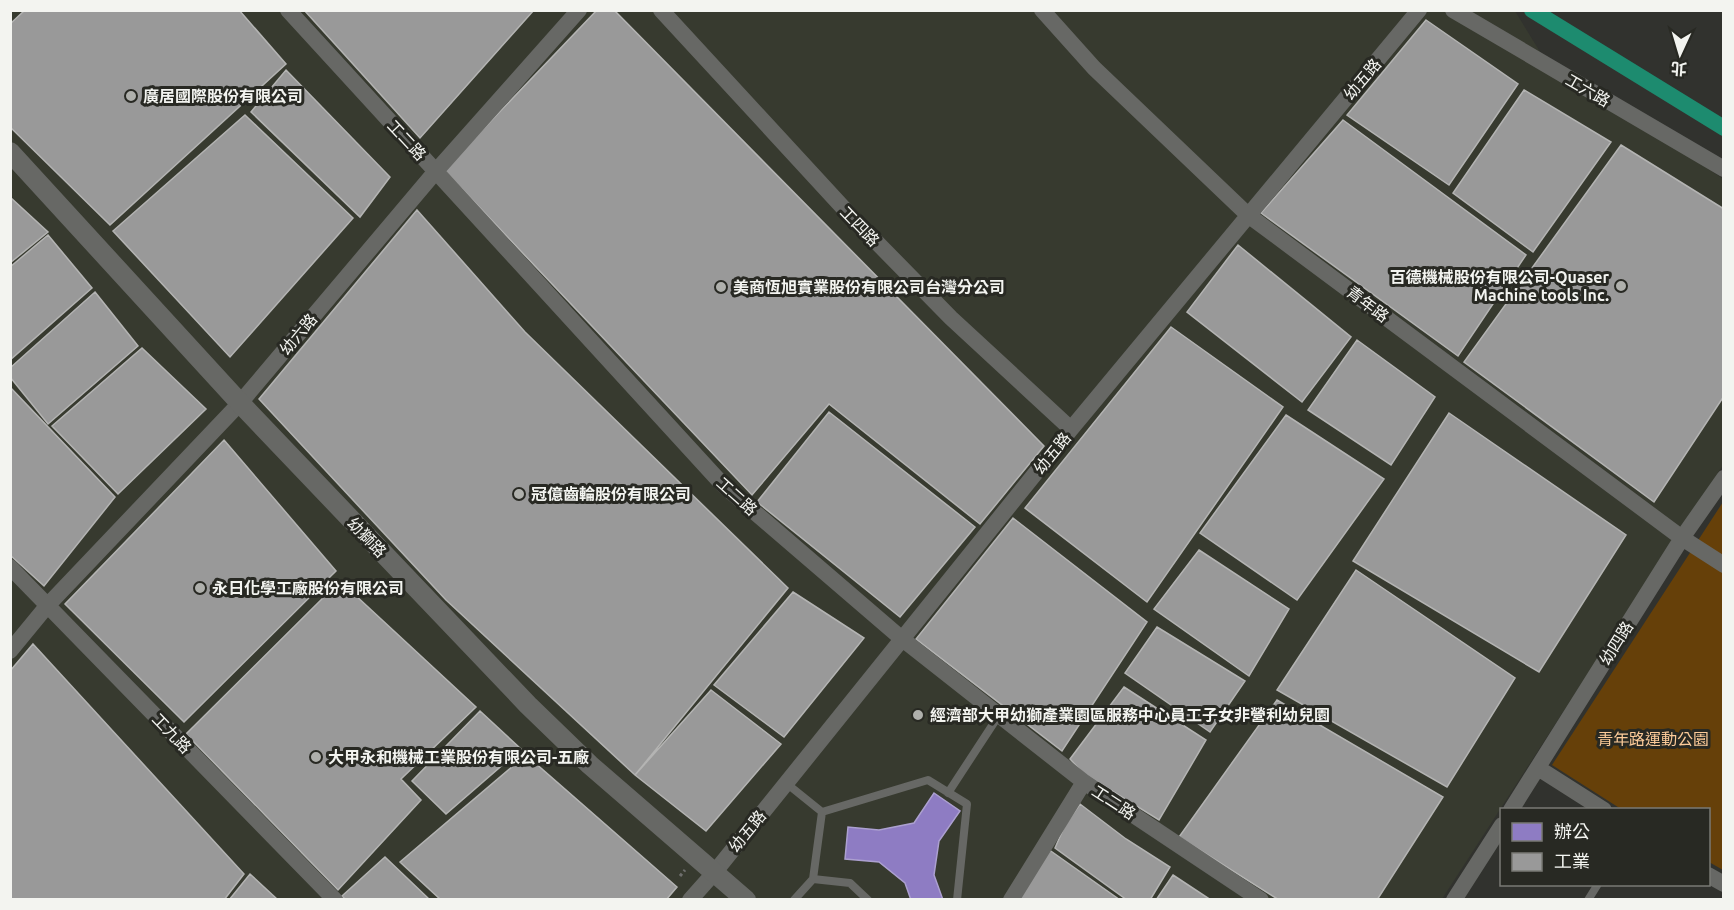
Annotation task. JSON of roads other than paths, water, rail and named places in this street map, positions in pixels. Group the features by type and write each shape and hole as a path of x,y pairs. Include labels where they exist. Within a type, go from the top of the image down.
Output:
{"street":[{"name":"工二路","path":"288,10 723,485 901,638 1084,783 1261,900"},
{"name":"幼六路","path":"10,651 47,606 240,403 436,171 579,10"},
{"name":"工四路","path":"661,10 848,213 951,318 1071,429"},
{"name":"青年路","path":"1042,10 1094,68 1248,215 1683,538 1724,565"},
{"name":"幼五路","path":"690,900 1071,429 1419,10"},
{"name":"工六路","path":"1453,10 1724,169"},
{"name":"幼獅路","path":"10,152 240,403 528,705 590,765 746,900"},
{"name":"幼四路","path":"1512,808 1683,538 1724,478"},
{"name":"工九路","path":"10,567 335,900"},
{"path":"1538,768 1601,808"},
{"path":"1011,900 1084,783"},
{"path":"1454,900 1500,828"},
{"path":"1710,876 1724,884"}],"lane":[{"path":"948,793 999,715"},
{"path":"822,812 928,780 967,804 957,900"},
{"path":"786,783 822,812"},
{"path":"794,900 813,879 822,812"},
{"path":"813,879 850,883 868,900"},
{"path":"1588,900 1597,886"}],"waterway":[{"path":"1532,10 1724,128"}],"place":[{"name":"廣居國際股份有限公司","path":"131,96"},
{"name":"百德機械股份有限公司-Quaser Machine tools Inc.","path":"1621,286"},
{"name":"美商恆旭實業股份有限公司台灣分公司","path":"721,287"},
{"name":"冠億齒輪股份有限公司","path":"519,494"},
{"name":"永日化學工廠股份有限公司","path":"200,588"},
{"name":"經濟部大甲幼獅產業園區服務中心員工子女非營利幼兒園","path":"918,715"},
{"name":"大甲永和機械工業股份有限公司-五廠","path":"316,757"}],"park label":[{"name":"青年路運動公園","path":"1653,739"}]}
